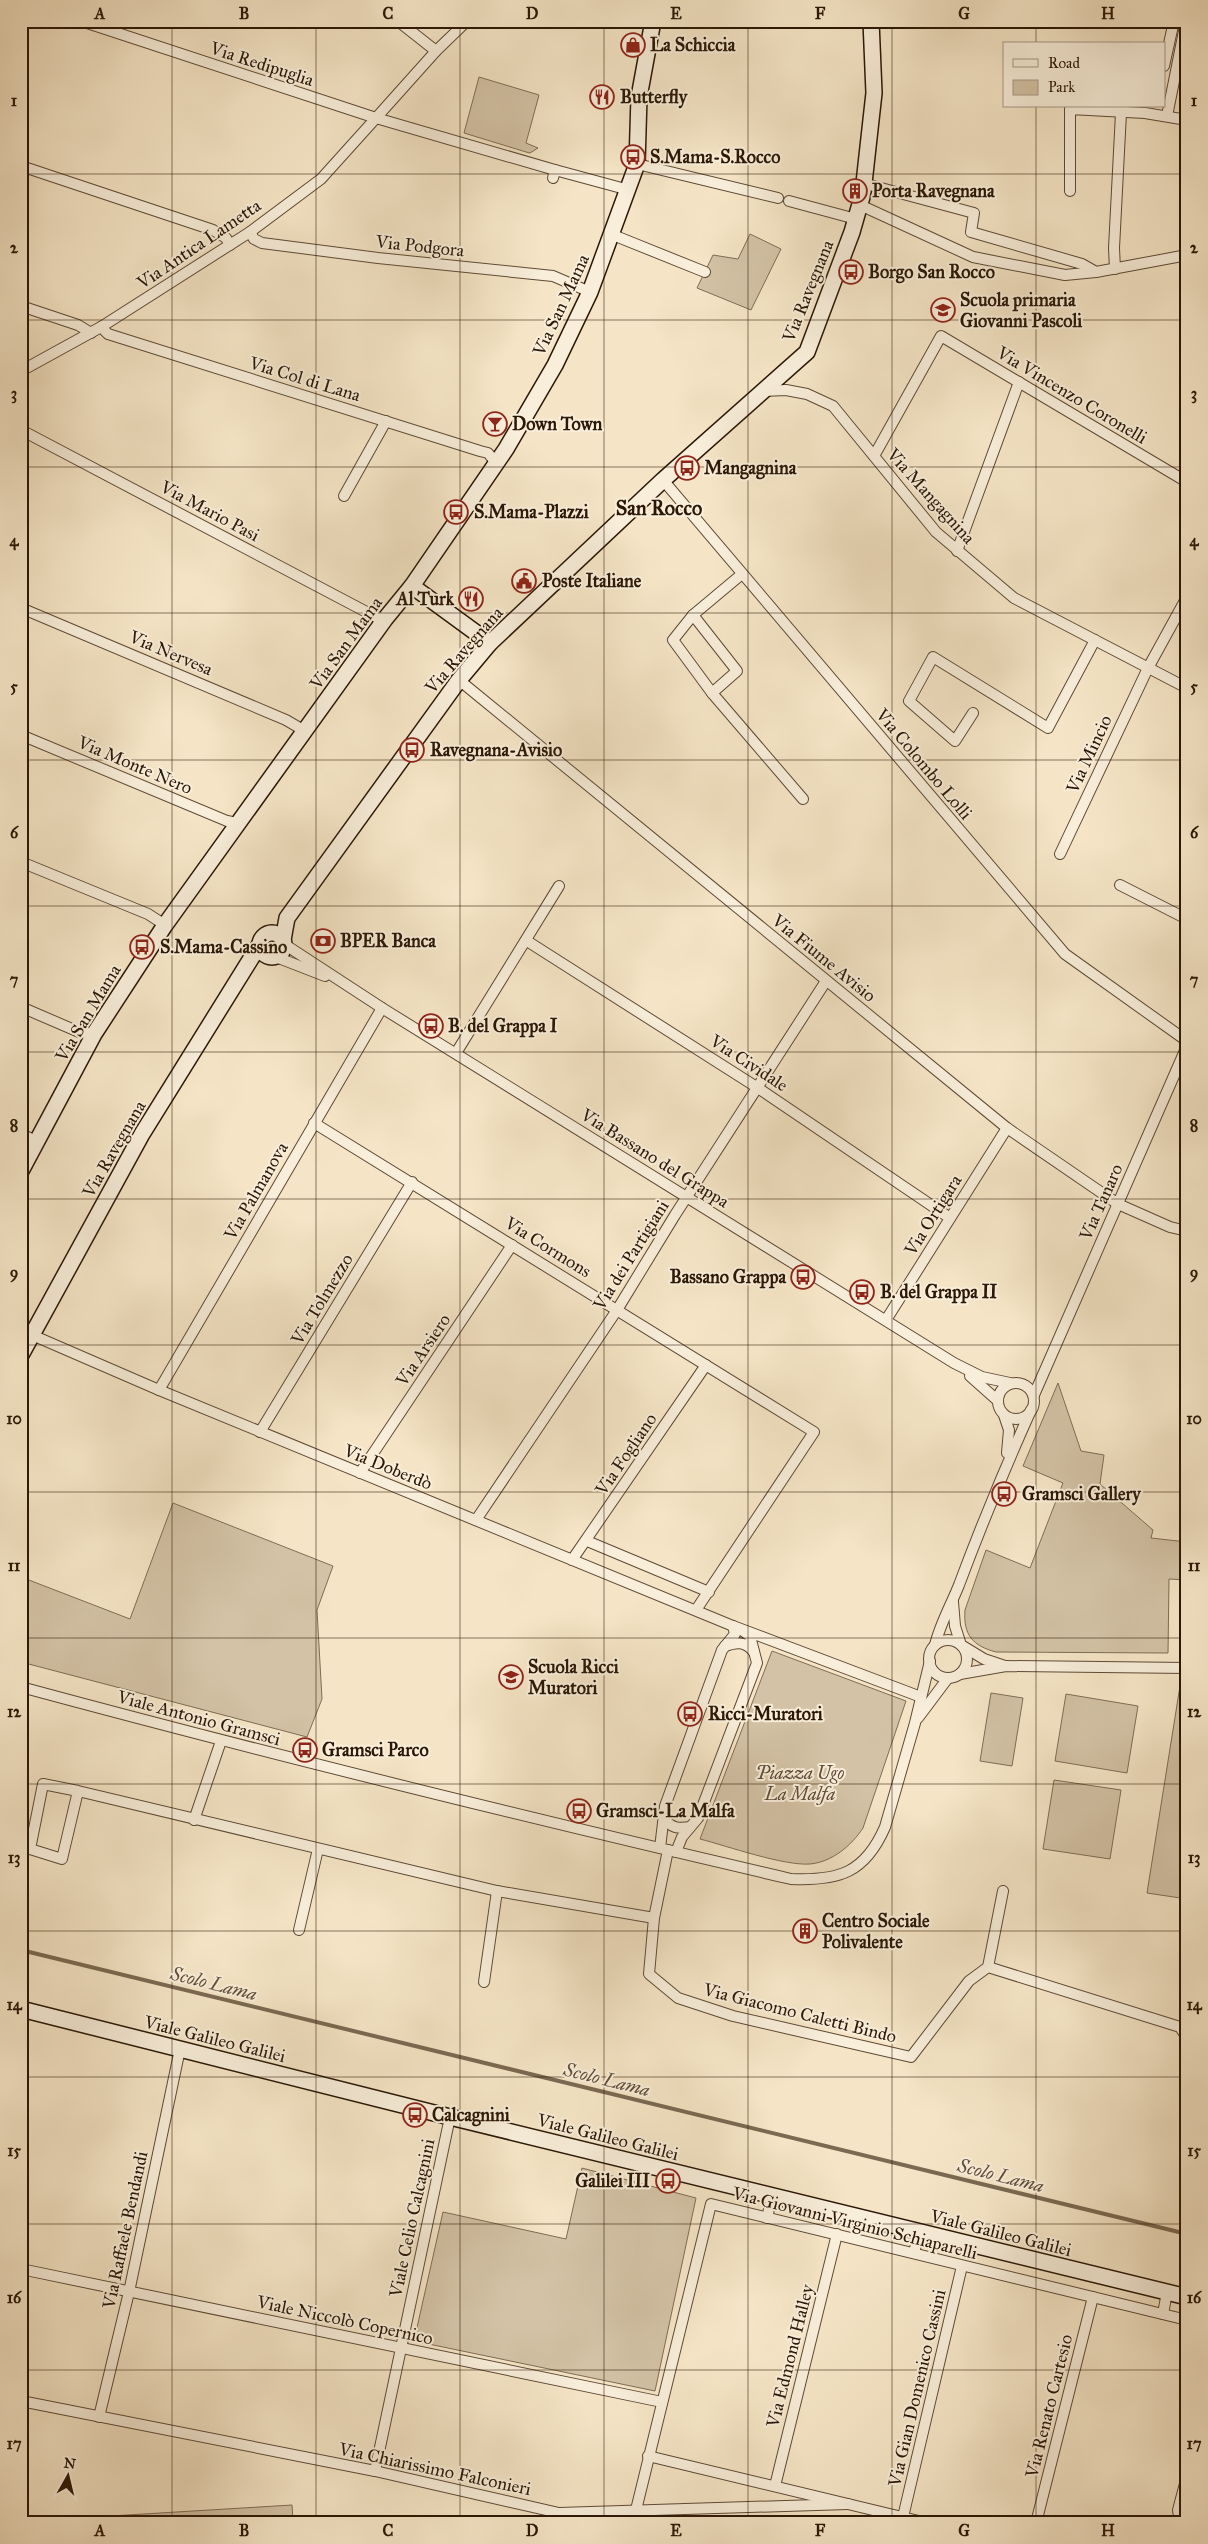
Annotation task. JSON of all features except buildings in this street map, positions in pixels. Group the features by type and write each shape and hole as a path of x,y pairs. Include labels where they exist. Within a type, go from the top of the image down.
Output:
{"street":[{"name":"Via Redipuglia","path":"81,21 376,118"},
{"path":"398,21 436,51"},
{"name":"Via Antica Lametta","path":"21,371 101,327 250,232 321,179 436,51 467,21"},
{"name":"Via San Mama","path":"21,1170 94,1034 165,924 236,823 303,734 385,619 412,586 496,463 550,373 590,292 613,235 637,164 639,97 653,21"},
{"name":"Via Ravegnana","path":"284,942 287,918 459,680 490,643 663,480 807,352 860,205 874,93 871,21"},
{"path":"1166,57 1174,21"},
{"path":"1167,116 1186,21"},
{"path":"1070,191 1070,108 1121,112 1155,110 1167,116 1187,120"},
{"path":"1115,269 1121,112"},
{"path":"376,118 554,174 629,190"},
{"path":"637,164 784,199 974,213 970,232 1082,264 1096,272"},
{"path":"21,166 213,230 226,238 230,244"},
{"path":"860,205 973,257 1065,275 1096,272 1187,256"},
{"name":"Via Podgora","path":"250,232 254,238 262,243 378,258 553,276 590,292"},
{"path":"613,235 705,272"},
{"path":"21,306 78,325 91,333"},
{"name":"Via Col di Lana","path":"101,327 108,334 488,454 496,463"},
{"name":"Via Vincenzo Coronelli","path":"874,456 941,336 1187,482"},
{"path":"957,551 1018,382"},
{"name":"Via Mangagnina","path":"762,392 786,390 807,394 833,406 936,532 1014,598 1187,688"},
{"path":"344,496 386,421"},
{"name":"Via Mario Pasi","path":"21,430 376,617 385,619"},
{"name":"Via Colombo Lolli","path":"663,480 1065,954 1187,1041"},
{"path":"742,574 693,615 673,640 712,693 803,799"},
{"path":"412,586 490,643"},
{"name":"Via Mincio","path":"1060,854 1148,668 1187,597"},
{"name":"Via Nervesa","path":"21,608 286,720 298,727 303,734"},
{"path":"693,615 737,671 712,693"},
{"path":"973,713 955,741 909,701 934,657 1048,728 1095,640"},
{"name":"Via Fiume Avisio","path":"459,680 1007,1128 1118,1204 1170,1227 1187,1231"},
{"name":"Via Monte Nero","path":"21,735 227,821 236,823"},
{"path":"21,862 148,914 165,924"},
{"path":"1120,885 1187,919"},
{"path":"456,1053 527,941 559,886"},
{"path":"269,933 278,934 284,942 282,952 268,952 263,937 269,933"},
{"name":"Via Cividale","path":"527,941 758,1088 950,1218"},
{"name":"Via Bassano del Grappa","path":"284,942 382,1008 954,1363 982,1377 1013,1383"},
{"name":"Via Ravegnana","path":"21,1355 142,1134 248,966 268,952"},
{"name":"Via Bassano del Grappa","path":"268,952 340,981"},
{"name":"Via dei Partigiani","path":"476,1520 617,1310 687,1197 826,981"},
{"path":"21,1008 79,1032 94,1034"},
{"name":"Via Palmanova","path":"158,1390 382,1008"},
{"name":"Via Tanaro","path":"1034,1395 1043,1370 1187,1046"},
{"name":"Via Cormons","path":"314,1123 814,1432 709,1592"},
{"name":"Via Ortigara","path":"886,1320 1007,1128"},
{"path":"21,1134 32,1139 34,1146"},
{"name":"Via Tolmezzo","path":"260,1432 412,1182"},
{"name":"Via Arsiero","path":"360,1473 512,1244"},
{"name":"Via Doberdò","path":"32,1335 158,1390 733,1626"},
{"name":"Via Bassano del Grappa","path":"954,1363 997,1400"},
{"name":"Via Fogliano","path":"572,1560 587,1541 706,1365"},
{"path":"1043,1370 1033,1378 1013,1383 1001,1390 997,1400 1009,1430 1009,1446 999,1479 953,1601 939,1628 930,1662 934,1671 948,1678 1006,1666 1187,1668"},
{"path":"999,1479 1031,1410 1034,1395 1027,1386 1013,1383"},
{"path":"1004,1415 1009,1418 1021,1418 1031,1410"},
{"path":"587,1541 709,1592 696,1610"},
{"path":"953,1601 955,1626 961,1645 965,1650 967,1663 960,1674"},
{"path":"733,1626 921,1697"},
{"path":"668,1850 664,1818 665,1806 725,1646 735,1634 733,1626"},
{"path":"668,1850 698,1818 757,1663 750,1636 733,1626"},
{"path":"935,1645 951,1640 984,1659 1006,1666"},
{"path":"725,1646 736,1642 743,1643 754,1652"},
{"name":"Viale Antonio Gramsci","path":"21,1687 221,1741 791,1879 834,1878 851,1871 866,1860 878,1844 885,1827 915,1723 930,1662"},
{"name":"Viale Antonio Gramsci","path":"915,1723 948,1678"},
{"path":"194,1820 221,1741"},
{"path":"78,1791 62,1859 30,1849 43,1784 78,1791 318,1850 497,1891 654,1918"},
{"path":"664,1818 669,1825 676,1828 690,1827"},
{"path":"299,1930 318,1850"},
{"name":"Via Giacomo Caletti Bindo","path":"668,1850 654,1918 649,1974 678,1998 733,2016 911,2057 969,1980 988,1967"},
{"path":"484,1982 497,1891"},
{"path":"1003,1891 988,1967 1180,2027 1187,2038"},
{"name":"Viale Galileo Galilei","path":"21,2009 450,2118 1187,2297"},
{"name":"Via Raffaele Bendandi","path":"99,2417 129,2292 180,2049"},
{"name":"Viale Celio Calcagnini","path":"375,2471 450,2118"},
{"path":"767,2218 772,2196"},
{"name":"Via Giovanni Virginio Schiaparelli","path":"636,2510 711,2204 1187,2320"},
{"path":"914,2253 920,2232"},
{"name":"Via Edmond Halley","path":"775,2486 837,2234"},
{"name":"Via Gian Domenico Cassini","path":"904,2517 962,2266"},
{"name":"Viale Niccolò Copernico","path":"21,2269 662,2402"},
{"path":"1163,2314 1167,2292"},
{"name":"Via Renato Cartesio","path":"1036,2523 1093,2297"},
{"name":"Via Chiarissimo Falconieri","path":"21,2401 375,2471 559,2513 848,2504"},
{"path":"648,2456 927,2523"},
{"path":"1180,2523 1178,2510 1187,2476"}],"green space":[{"path":"479,77 539,95 526,143 538,148 530,153 464,133"},
{"path":"750,234 781,249 751,310 697,288 713,255 738,259"},
{"path":"1058,1383 1081,1451 1104,1455 1100,1484 1153,1530 1151,1538 1187,1542 1187,1580 1169,1579 1168,1653 996,1652 976,1643 968,1633 965,1610 986,1550 1030,1568 1063,1483 1023,1466"},
{"path":"173,1503 333,1566 317,1610 322,1699 307,1737 21,1662 21,1577 130,1619"},
{"name":"Piazza Ugo La Malfa","path":"772,1651 906,1701 863,1828 847,1847 818,1863 799,1864 786,1862 700,1839"},
{"path":"1180,1686 1187,1687 1187,1899 1147,1893"},
{"path":"991,1693 1023,1698 1012,1766 980,1761"},
{"path":"1066,1694 1138,1706 1127,1773 1055,1761"},
{"path":"1054,1780 1121,1790 1110,1859 1043,1849"},
{"path":"582,2168 696,2198 655,2391 414,2341 443,2212 566,2239"},
{"path":"292,2505 293,2522 52,2523 61,2519"}],"waterway":[{"name":"Scolo Lama","path":"21,1950 1187,2234"}],"place":[{"name":"La Schiccia","path":"633,45"},
{"name":"Butterfly","path":"602,97"},
{"name":"S.Mama-S.Rocco","path":"633,157"},
{"name":"Porta Ravegnana","path":"855,191"},
{"name":"Borgo San Rocco","path":"851,272"},
{"name":"Scuola primaria Giovanni Pascoli","path":"943,310"},
{"name":"Down Town","path":"495,424"},
{"name":"Mangagnina","path":"687,468"},
{"name":"S.Mama-Plazzi","path":"456,512"},
{"name":"Poste Italiane","path":"524,581"},
{"name":"Al Turk","path":"471,599"},
{"name":"Ravegnana-Avisio","path":"412,750"},
{"name":"BPER Banca","path":"323,941"},
{"name":"S.Mama-Cassino","path":"142,947"},
{"name":"B. del Grappa I","path":"431,1026"},
{"name":"Bassano Grappa","path":"803,1277"},
{"name":"B. del Grappa II","path":"862,1292"},
{"name":"Gramsci Gallery","path":"1004,1494"},
{"name":"Scuola Ricci Muratori","path":"511,1677"},
{"name":"Ricci-Muratori","path":"690,1714"},
{"name":"Gramsci Parco","path":"305,1750"},
{"name":"Gramsci-La Malfa","path":"579,1811"},
{"name":"Centro Sociale Polivalente","path":"805,1931"},
{"name":"Calcagnini","path":"415,2115"},
{"name":"Galilei III","path":"668,2181"}],"district":[{"name":"San Rocco","path":"659,508"}]}
